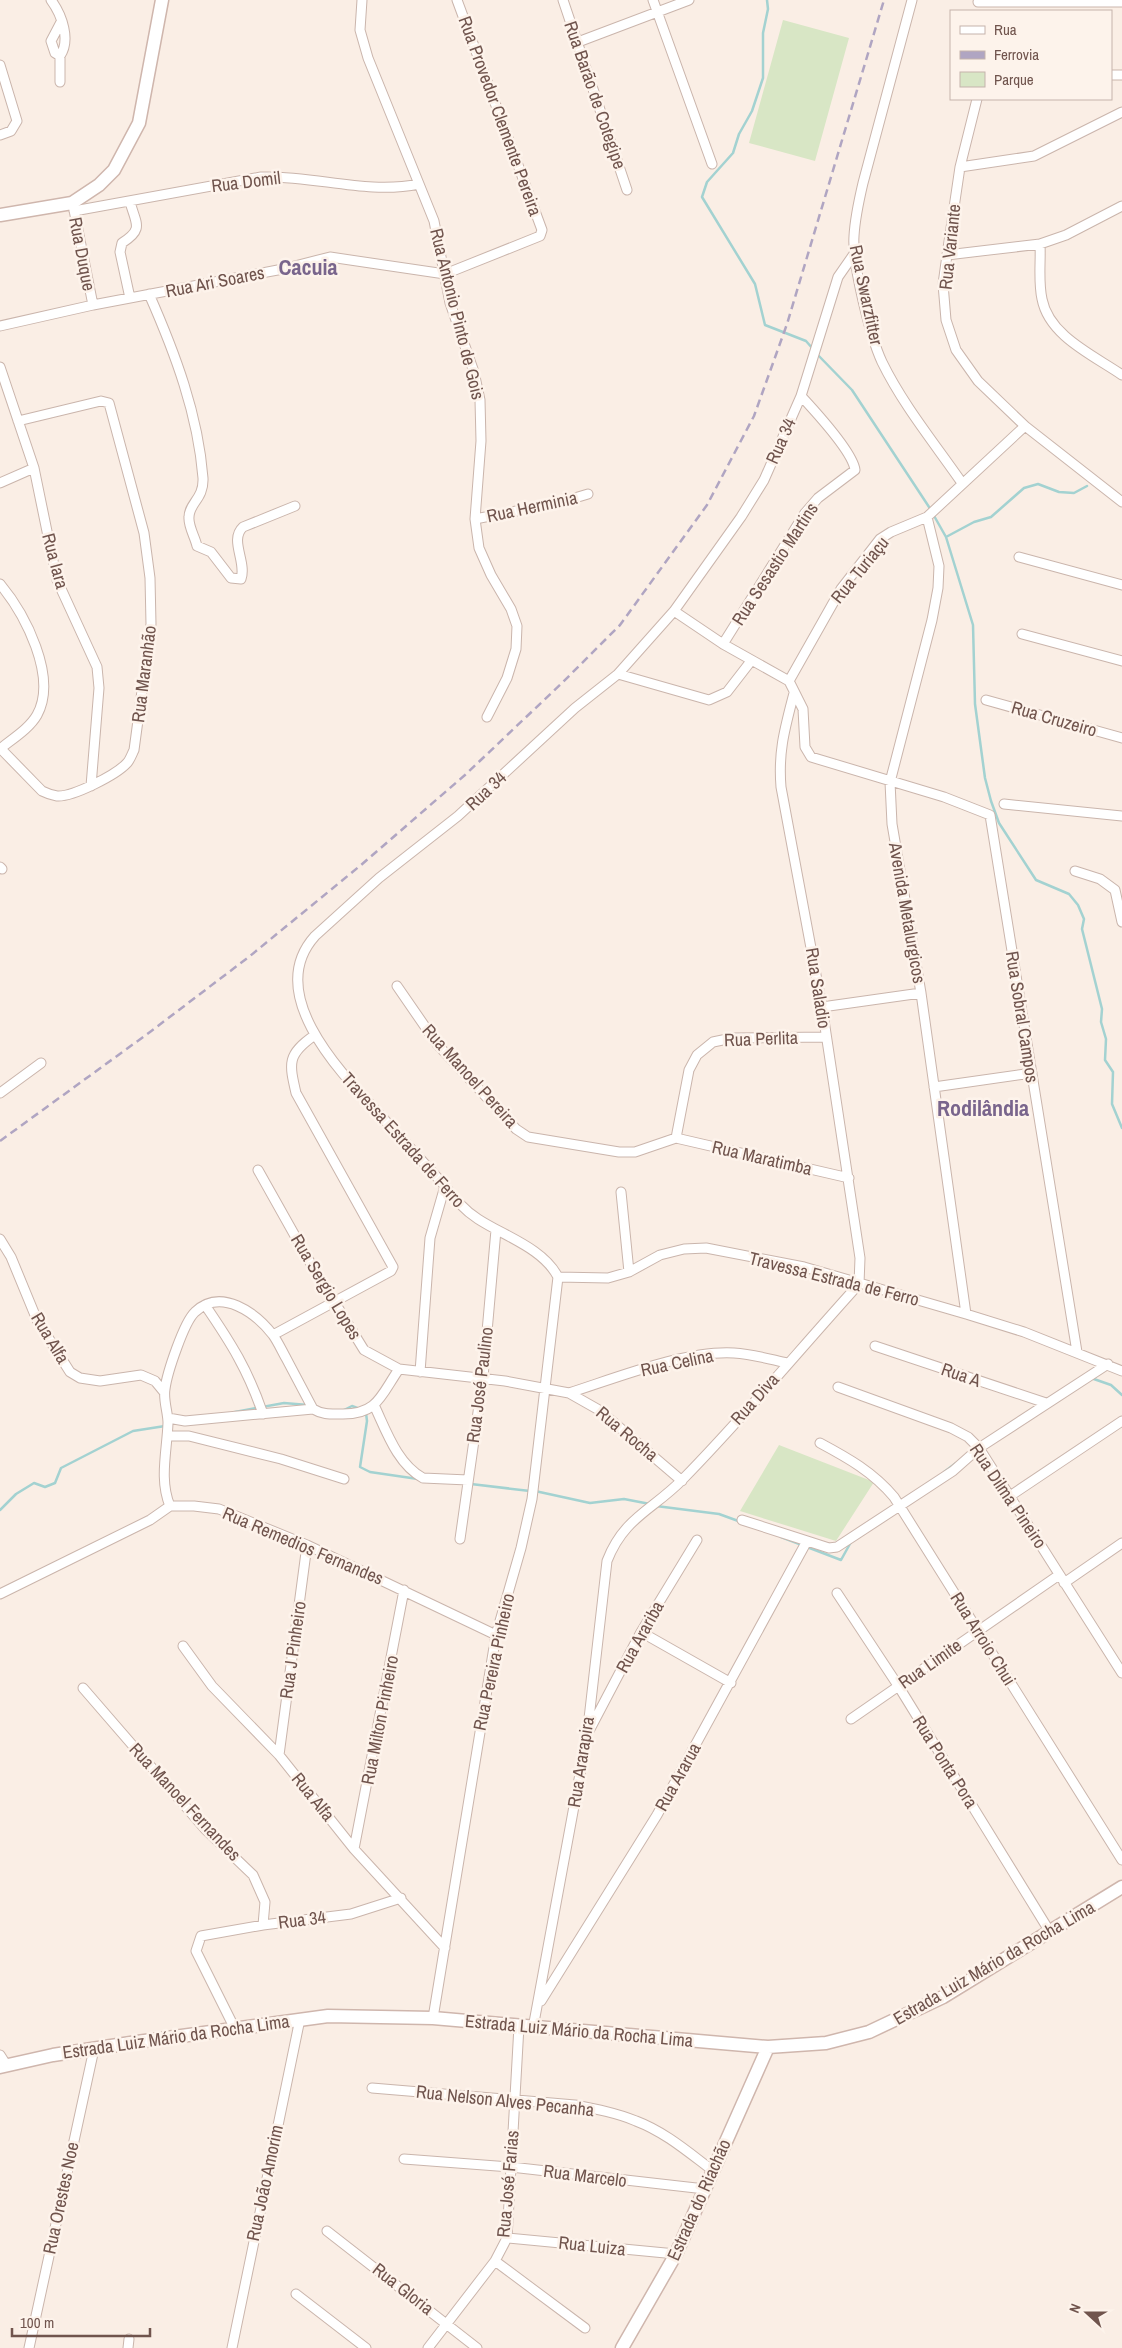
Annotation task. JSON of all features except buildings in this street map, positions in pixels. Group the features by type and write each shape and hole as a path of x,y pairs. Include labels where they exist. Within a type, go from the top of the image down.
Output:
{"main road":[{"path":"0,215 73,207 114,170 139,123 162,0"},
{"name":"Estrada Luiz Mário da Rocha Lima","path":"2,2063 234,2027 300,2019 370,2015 433,2018 768,2047 826,2043 869,2032 943,1996 1122,1887"},
{"name":"Estrada do Riachão","path":"622,2348 676,2254 768,2047"}],"street":[{"name":"Rua Antonio Pinto de Gois","path":"362,0 360,30 368,58 434,221 450,303 474,372 480,400 481,441 475,519 481,556 511,609 516,626 516,649 507,678 487,717"},
{"name":"Rua Provedor Clemente Pereira","path":"445,274 540,236 542,233 457,0"},
{"name":"Rua Barão de Cotegipe","path":"563,0 627,190"},
{"path":"653,0 712,164"},
{"path":"578,42 690,0"},
{"name":"Rua Swarzfitter","path":"912,0 863,183 856,220 854,254 874,340 883,362 902,396 962,482"},
{"path":"54,2 66,42 60,56 60,82"},
{"path":"978,4 1122,2"},
{"path":"60,56 55,53 51,41 61,22"},
{"path":"0,65 17,125 11,131 0,135"},
{"name":"Rua Variante","path":"977,100 960,167 943,284 946,320 956,350 978,381 1024,426 1122,502"},
{"path":"960,167 1034,156 1122,112"},
{"name":"Rua Domil","path":"73,207 130,202 261,177 284,176 370,188 400,188 419,184"},
{"path":"130,202 137,229 134,235 122,243 120,252 130,298"},
{"path":"947,255 1040,244 1066,235 1122,206"},
{"name":"Rua Duque","path":"73,207 93,305"},
{"path":"1040,244 1042,298 1049,317 1062,334 1122,375"},
{"name":"Rua 34","path":"315,1035 299,988 298,966 307,946 379,878 458,816 575,708 618,674 674,611 741,518 760,487 801,396 838,277 854,254"},
{"name":"Rua Ari Soares","path":"0,326 93,305 283,269 330,257 445,274"},
{"path":"149,294 164,329 194,412 203,479 202,492 190,511 188,519 197,546 211,552 231,578 241,579 243,567 237,538 238,532 243,527 295,506"},
{"name":"Rua Iara","path":"0,367 34,468 58,580 97,667 99,688 91,786"},
{"name":"Rua Sesastio Martins","path":"723,644 805,513 818,498 855,470 848,454 826,424 801,396"},
{"name":"Rua Maranhão","path":"0,749 42,791 58,796 91,786 112,776 128,762 134,750 151,624 150,578 144,533 110,403 101,401 18,421"},
{"name":"Rua Turiaçu","path":"789,681 841,589 880,539 928,516 962,482 1024,426"},
{"path":"0,483 34,468"},
{"name":"Rua Herminia","path":"475,519 558,503 588,494"},
{"name":"Avenida Metalurgicos","path":"928,516 939,566 938,588 932,620 890,782 892,824 920,993 966,1314"},
{"path":"1019,557 1122,585"},
{"path":"0,584 12,598 30,635 44,683 41,706 36,717 0,749"},
{"path":"674,611 723,644 789,681 802,709 805,747 811,758 890,782"},
{"path":"1022,634 1122,661"},
{"path":"618,674 709,700 727,692 751,661"},
{"name":"Rua Saladio","path":"794,693 781,743 779,764 781,787 822,1007 849,1178 860,1258 859,1284"},
{"name":"Rua Cruzeiro","path":"986,700 1122,738"},
{"name":"Rua Sobral Campos","path":"890,782 944,796 990,815 1077,1352"},
{"path":"1004,804 1122,816"},
{"path":"1075,871 1100,879 1119,890 1122,922"},
{"name":"Rua Manoel Pereira","path":"397,986 437,1044 516,1129 528,1136 619,1152 635,1152 676,1138"},
{"path":"822,1007 920,993"},
{"path":"273,1335 335,1303 391,1271 393,1267 296,1093 291,1063 295,1051 315,1035"},
{"name":"Travessa Estrada de Ferro","path":"315,1035 334,1064 445,1186 459,1205 548,1262 558,1277 608,1278 629,1272 660,1255 684,1249 706,1248 804,1267 966,1314 1077,1352 1122,1371"},
{"name":"Rua Perlita","path":"676,1138 689,1070 697,1055 713,1042 732,1038 826,1037"},
{"path":"0,1094 41,1063"},
{"path":"934,1088 1032,1073"},
{"name":"Rua Maratimba","path":"676,1138 849,1178"},
{"name":"Rua Sergio Lopes","path":"258,1170 364,1350 399,1369 483,1378 545,1387 569,1393"},
{"path":"420,1372 430,1238 445,1186"},
{"path":"621,1192 629,1272"},
{"name":"Rua José Paulino","path":"460,1539 483,1378 496,1230"},
{"name":"Rua Alfa","path":"0,1238 11,1257 36,1320 70,1372 80,1378 100,1381 141,1375 155,1381 164,1392"},
{"name":"Rua Pereira Pinheiro","path":"433,2018 496,1635 521,1548 532,1499 558,1277"},
{"name":"Rua Diva","path":"647,1509 682,1481 859,1284"},
{"path":"0,1594 150,1520 170,1506 163,1484 168,1418 164,1392 170,1367 187,1324 194,1312 205,1305 229,1302 242,1307 273,1335 313,1409"},
{"path":"205,1305 234,1348 252,1382 263,1414"},
{"name":"Rua A","path":"875,1346 1046,1403"},
{"name":"Rua Celina","path":"569,1393 637,1371 704,1354 732,1353 759,1356 787,1363"},
{"path":"742,1520 830,1548 837,1547 953,1471 1046,1403 1108,1364"},
{"path":"168,1418 185,1421 313,1409 324,1414 358,1414 368,1411 374,1405 399,1369"},
{"name":"Rua Dilma Pineiro","path":"838,1387 951,1428 968,1437 981,1451 1062,1579 1119,1662 1122,1673"},
{"name":"Rua Rocha","path":"569,1393 599,1410 682,1481"},
{"path":"374,1405 394,1448 416,1475 423,1478 467,1485"},
{"path":"1010,1496 1122,1422"},
{"path":"167,1435 189,1436 281,1459 344,1479"},
{"name":"Rua Arroio Chui","path":"820,1443 865,1468 880,1481 900,1506 1122,1860"},
{"name":"Rua Remedios Fernandes","path":"170,1506 219,1509 307,1545 496,1635"},
{"name":"Rua Ararapira","path":"533,2028 587,1736 607,1561 614,1542 625,1528 647,1509"},
{"name":"Rua Arariba","path":"587,1736 642,1632 697,1540"},
{"name":"Rua Ararua","path":"538,2006 657,1815 731,1683 807,1541"},
{"name":"Rua Limite","path":"851,1719 977,1631 1122,1543"},
{"name":"Rua J Pinheiro","path":"279,1755 307,1545"},
{"name":"Rua Milton Pinheiro","path":"354,1849 404,1590"},
{"name":"Rua Ponta Pora","path":"837,1593 899,1687 1050,1932"},
{"path":"642,1632 731,1683"},
{"name":"Rua Alfa","path":"183,1646 212,1686 279,1755 354,1849 446,1948"},
{"name":"Rua Manoel Fernandes","path":"83,1688 205,1828 253,1876 266,1902 263,1925"},
{"name":"Rua 34","path":"234,2027 196,1951 201,1936 263,1925 351,1914 401,1898"},
{"name":"Rua João Amorim","path":"232,2348 300,2019"},
{"name":"Rua José Farias","path":"428,2348 495,2261 507,2238 518,2026"},
{"name":"Rua Orestes Noe","path":"29,2348 94,2049"},
{"name":"Rua Nelson Alves Pecanha","path":"372,2088 575,2105 637,2121 670,2138 712,2170"},
{"name":"Rua Marcelo","path":"404,2159 511,2167 705,2189"},
{"name":"Rua Gloria","path":"327,2231 448,2323 477,2348"},
{"name":"Rua Luiza","path":"507,2238 676,2254"},
{"path":"495,2261 585,2328"},
{"path":"296,2294 366,2348"}],"green space":[{"path":"783,20 849,38 815,161 749,143"},
{"path":"779,1445 874,1482 836,1541 740,1511"}],"waterway":[{"path":"767,0 768,9 763,33 763,78 752,111 739,134 733,153 707,182 702,197 755,284 765,325 806,341 813,349"},
{"path":"816,353 852,390 931,510"},
{"path":"946,537 974,522 991,517 1024,488 1038,484 1059,492 1074,493 1087,486"},
{"path":"933,514 946,537 973,625 975,704 985,778 991,801 999,823 1036,880 1069,894 1078,905 1084,919 1082,929 1102,1009 1101,1022 1106,1039 1105,1060 1113,1072 1112,1104 1122,1128"},
{"path":"1091,1378 1111,1385 1122,1395"},
{"path":"235,1412 284,1403 308,1405"},
{"path":"342,1411 352,1406 360,1409"},
{"path":"366,1413 367,1421 360,1467 370,1472 418,1479"},
{"path":"0,1510 16,1494 34,1483 45,1487 55,1483 61,1468 133,1431 165,1426"},
{"path":"944,1472 956,1463"},
{"path":"471,1484 530,1491"},
{"path":"535,1491 590,1503 624,1499 650,1504"},
{"path":"656,1506 719,1514 741,1522"},
{"path":"781,1537 802,1545"},
{"path":"807,1547 841,1560 851,1542"}],"railway":[{"path":"0,1141 150,1032 250,956 361,865 465,775 620,625 707,505 754,416 787,324 884,0"}],"district":[{"name":"Cacuia","path":"308,267"},
{"name":"Rodilândia","path":"983,1108"}]}
